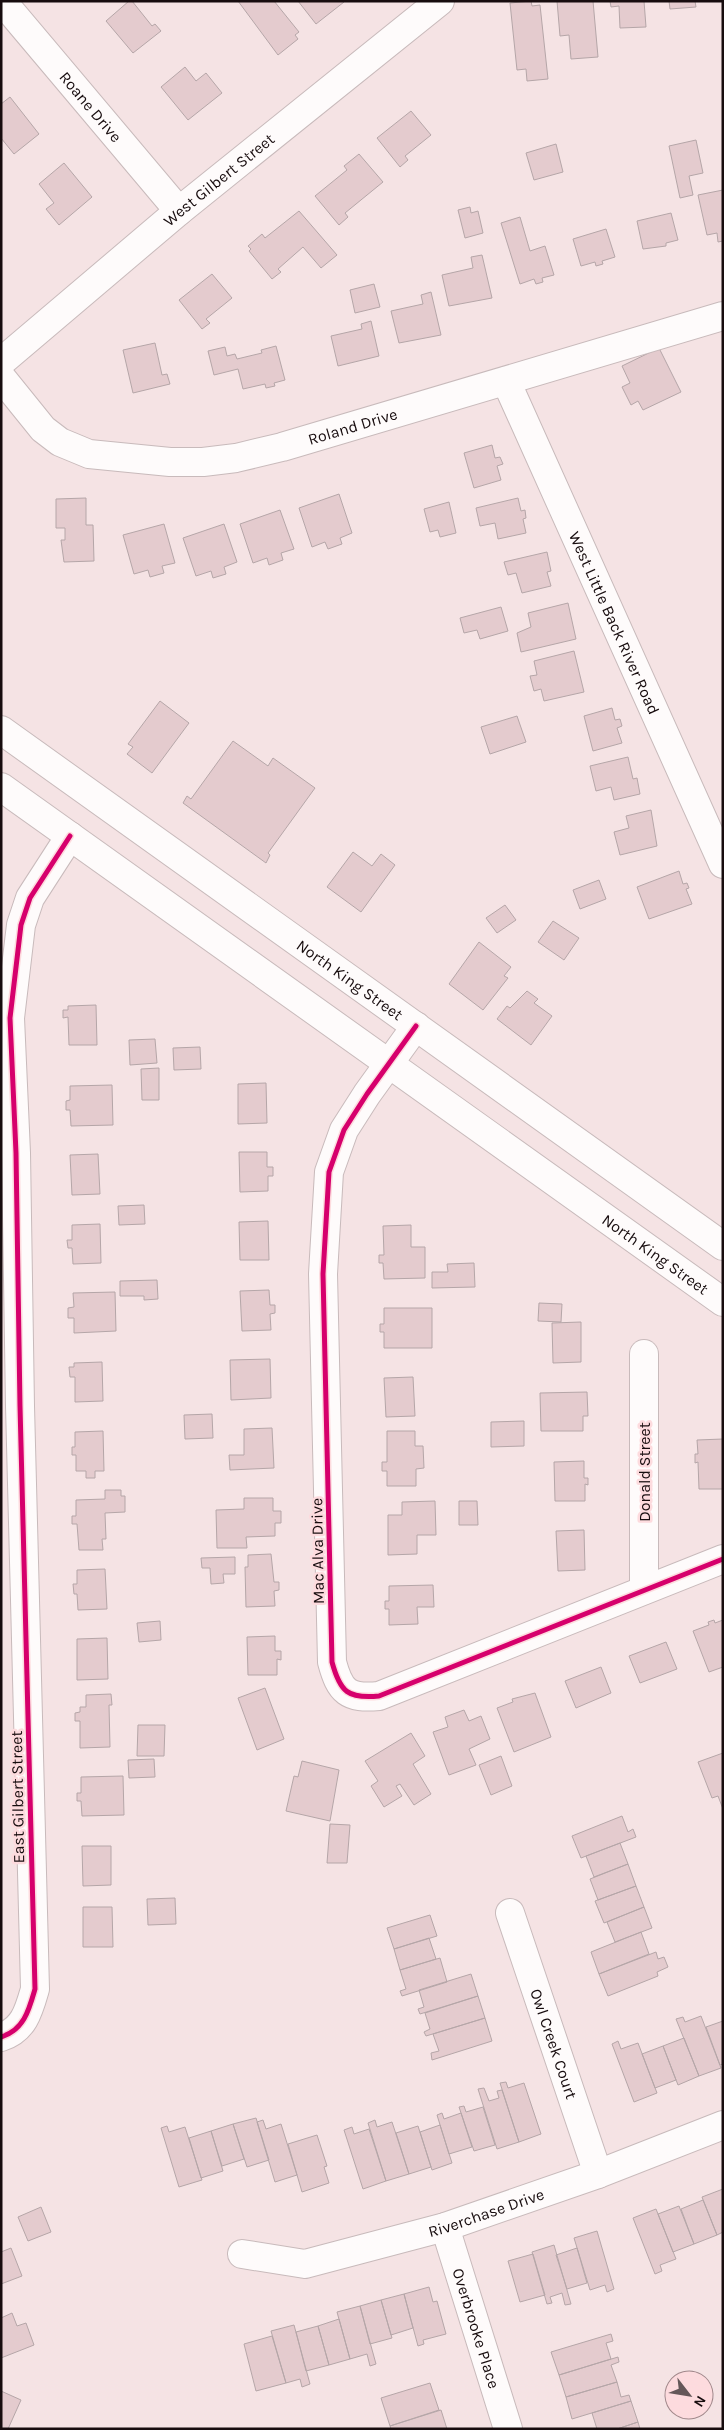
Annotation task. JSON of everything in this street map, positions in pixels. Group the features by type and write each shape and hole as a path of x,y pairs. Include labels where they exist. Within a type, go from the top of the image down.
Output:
{"street":[{"name":"Roane Drive","path":"2,1 179,211"},
{"name":"West Gilbert Street","path":"1,362 179,211 440,1"},
{"name":"Roland Drive","path":"1,377 43,430 60,442 89,454 194,462 236,458 282,447 723,316"},
{"name":"West Little Back River Road","path":"506,381 723,864"},
{"name":"North King Street","path":"1,730 723,1246"},
{"name":"North King Street","path":"1,787 723,1302"},
{"name":"East Gilbert Street","path":"1,2037 8,2035 26,2019 35,1989 10,1406 16,1153 10,1018 21,925 30,898 70,836"},
{"name":"Mac Alva Drive","path":"416,1026 344,1130 329,1172 323,1274 331,1642 332,1662 337,1681 347,1693 362,1698 380,1696 723,1559"},
{"name":"Donald Street","path":"644,1354 644,1590"},
{"name":"Owl Creek Court","path":"510,1913 598,2174"},
{"name":"Riverchase Drive","path":"242,2254 305,2264 445,2227 598,2174 723,2125"},
{"name":"Overbrooke Place","path":"445,2227 508,2429"}],"building":[{"path":"129,1 132,1 152,26 155,24 161,31 133,53 106,21"},
{"path":"238,1 274,1 299,32 295,35 298,39 278,55"},
{"path":"298,1 343,1 344,2 316,24"},
{"path":"531,1 532,6 540,5 548,79 527,81 526,69 517,70 510,3"},
{"path":"557,1 593,1 598,57 571,59 569,35 560,36"},
{"path":"610,1 644,1 646,27 620,28 619,6 611,7"},
{"path":"669,1 695,1 696,7 670,9"},
{"path":"185,67 196,81 206,73 222,93 188,120 161,87"},
{"path":"10,97 39,134 14,154 1,138 1,104"},
{"path":"411,111 431,135 405,156 408,160 400,167 377,138"},
{"path":"696,140 703,173 689,176 693,195 680,198 669,146"},
{"path":"556,144 563,172 534,180 526,153"},
{"path":"359,154 383,182 345,213 348,217 339,225 315,196 347,170 344,166"},
{"path":"64,163 92,197 59,225 46,209 54,203 39,184"},
{"path":"723,190 723,241 718,242 717,233 707,235 698,195"},
{"path":"470,207 471,213 478,211 483,233 465,238 458,210"},
{"path":"299,211 337,255 321,268 303,247 278,269 281,272 272,279 249,251 251,249 248,246 262,234 265,238"},
{"path":"671,213 678,240 666,243 666,246 643,249 637,221"},
{"path":"520,217 530,251 545,246 554,275 542,278 543,282 536,284 534,279 520,284 501,223"},
{"path":"606,229 615,257 602,261 603,264 596,266 595,262 581,266 573,239"},
{"path":"482,255 492,298 449,306 442,275 473,268 471,257"},
{"path":"212,274 232,298 206,319 210,323 202,329 179,300"},
{"path":"374,284 380,307 355,313 350,290"},
{"path":"431,292 441,335 399,343 391,311 423,304 421,295"},
{"path":"371,321 379,356 338,366 331,336 362,329 361,324"},
{"path":"155,343 162,375 167,374 170,384 133,393 123,350"},
{"path":"276,346 285,380 274,383 275,386 266,388 265,384 243,389 238,369 214,375 208,351 225,347 227,356 235,354 237,359 262,353 261,350"},
{"path":"659,348 681,392 643,410 638,401 631,405 622,387 630,383 622,366"},
{"path":"492,445 495,458 500,457 503,464 497,466 501,480 474,488 464,453"},
{"path":"339,494 352,533 340,538 342,544 328,549 325,542 312,547 299,508"},
{"path":"86,498 86,525 93,525 94,561 64,562 61,540 65,540 65,528 56,528 56,499"},
{"path":"518,498 521,511 525,510 526,518 523,519 526,533 498,539 495,523 480,526 476,508"},
{"path":"449,502 456,533 440,537 438,530 430,532 424,509"},
{"path":"280,510 294,549 281,553 283,560 269,565 267,558 253,563 240,524"},
{"path":"164,524 175,563 162,566 164,573 150,577 148,570 134,574 123,535"},
{"path":"224,524 237,562 224,567 226,574 213,578 211,571 196,576 183,538"},
{"path":"547,552 551,571 547,572 551,586 522,593 516,573 508,575 504,562"},
{"path":"568,603 576,639 521,652 517,633 531,627 528,613"},
{"path":"501,607 508,631 480,639 477,630 464,633 460,618"},
{"path":"574,651 584,692 544,701 541,689 534,691 530,676 537,675 534,661"},
{"path":"160,701 189,723 152,773 127,754 133,747 128,744"},
{"path":"612,708 615,720 620,719 622,726 617,728 622,743 593,751 584,716"},
{"path":"517,716 526,742 490,754 481,727"},
{"path":"233,741 268,766 273,758 315,788 268,853 270,855 266,863 183,803 187,796 191,799"},
{"path":"628,757 633,779 637,778 640,794 614,800 611,787 596,791 590,766"},
{"path":"651,810 657,846 620,855 614,832 629,828 626,816"},
{"path":"353,852 372,866 381,854 395,865 361,912 327,887"},
{"path":"679,871 683,884 687,883 689,888 686,889 692,904 649,919 637,887"},
{"path":"599,880 606,899 580,909 573,890"},
{"path":"505,905 516,920 497,933 486,918"},
{"path":"553,921 579,938 564,960 538,942"},
{"path":"479,942 511,967 504,976 508,978 483,1010 449,984"},
{"path":"527,991 538,999 534,1003 552,1016 531,1045 497,1019 507,1006 510,1008"},
{"path":"96,1005 97,1045 69,1045 68,1017 63,1018 63,1010 68,1010 68,1006"},
{"path":"155,1039 157,1063 130,1065 129,1040"},
{"path":"200,1047 201,1069 174,1070 173,1048"},
{"path":"159,1068 159,1100 142,1100 141,1069"},
{"path":"266,1083 267,1123 238,1124 238,1084"},
{"path":"112,1085 113,1125 71,1126 70,1110 66,1110 66,1101 70,1100 70,1086"},
{"path":"239,1152 267,1152 267,1167 273,1167 273,1176 268,1176 268,1191 240,1192"},
{"path":"98,1154 100,1194 72,1195 70,1155"},
{"path":"144,1205 145,1224 119,1225 118,1206"},
{"path":"268,1221 269,1260 240,1260 239,1222"},
{"path":"100,1224 101,1263 73,1264 72,1248 68,1248 67,1240 72,1240 72,1225"},
{"path":"411,1225 411,1247 425,1247 425,1278 384,1279 383,1263 379,1263 379,1255 384,1255 383,1226"},
{"path":"474,1263 475,1287 432,1288 432,1272 448,1272 447,1264"},
{"path":"157,1280 158,1299 144,1300 144,1296 120,1296 120,1281"},
{"path":"269,1290 270,1305 275,1305 275,1313 270,1314 271,1330 242,1331 240,1291"},
{"path":"115,1292 116,1331 74,1333 74,1318 68,1318 68,1308 74,1307 73,1293"},
{"path":"539,1303 562,1304 561,1322 538,1321"},
{"path":"384,1308 432,1308 432,1348 384,1348 384,1332 380,1332 380,1324 384,1324"},
{"path":"581,1322 581,1362 553,1363 552,1323"},
{"path":"270,1359 271,1398 231,1400 230,1360"},
{"path":"102,1362 103,1401 75,1402 75,1377 70,1377 69,1367 74,1367 74,1363"},
{"path":"413,1377 415,1416 386,1417 384,1378"},
{"path":"587,1392 588,1416 583,1416 583,1431 541,1431 540,1393"},
{"path":"212,1414 213,1438 185,1439 184,1415"},
{"path":"524,1421 524,1446 491,1447 491,1422"},
{"path":"272,1428 274,1468 230,1470 229,1455 244,1455 244,1429"},
{"path":"103,1431 104,1471 95,1471 95,1478 86,1478 86,1471 76,1471 76,1455 72,1455 72,1447 75,1447 75,1432"},
{"path":"387,1431 415,1431 415,1446 423,1446 424,1468 416,1469 416,1486 387,1486 387,1471 382,1471 382,1462 387,1462"},
{"path":"723,1439 723,1489 699,1489 698,1462 695,1463 695,1454 698,1454 697,1440"},
{"path":"584,1461 584,1478 588,1478 588,1485 585,1484 585,1501 555,1501 554,1462"},
{"path":"105,1490 121,1490 121,1496 125,1496 125,1512 105,1513 106,1539 102,1539 103,1550 79,1550 77,1524 72,1524 72,1516 76,1516 76,1500 105,1499"},
{"path":"244,1498 273,1498 273,1511 281,1511 281,1523 275,1523 275,1536 246,1537 247,1548 217,1548 216,1510 244,1509"},
{"path":"435,1501 436,1535 417,1535 417,1554 388,1555 388,1515 402,1515 402,1502"},
{"path":"459,1501 477,1501 478,1525 459,1525"},
{"path":"584,1530 585,1570 558,1571 556,1531"},
{"path":"271,1554 274,1582 279,1582 279,1590 274,1591 275,1606 246,1607 245,1567 248,1567 248,1555"},
{"path":"235,1557 235,1574 223,1574 224,1583 211,1584 210,1568 202,1568 201,1558"},
{"path":"105,1569 107,1609 78,1610 77,1594 74,1594 73,1584 77,1584 77,1570"},
{"path":"433,1585 434,1607 417,1607 418,1624 389,1625 389,1609 385,1609 385,1601 389,1601 389,1586"},
{"path":"714,1620 715,1623 723,1620 723,1667 709,1672 693,1631 709,1625 708,1622"},
{"path":"160,1621 161,1640 139,1642 137,1623"},
{"path":"275,1636 275,1651 281,1651 281,1660 277,1659 277,1675 248,1675 247,1637"},
{"path":"107,1638 108,1679 77,1680 77,1639"},
{"path":"666,1642 677,1669 640,1683 629,1656"},
{"path":"601,1667 611,1693 576,1708 565,1681"},
{"path":"265,1688 284,1739 257,1750 238,1698"},
{"path":"535,1693 551,1737 514,1752 497,1708 513,1702 512,1699"},
{"path":"111,1694 112,1705 109,1705 110,1747 80,1748 80,1721 75,1721 75,1713 80,1712 80,1707 86,1707 86,1695"},
{"path":"464,1710 469,1721 481,1716 490,1739 469,1749 476,1765 449,1775 433,1732 448,1727 445,1717"},
{"path":"138,1725 165,1725 164,1756 137,1756"},
{"path":"411,1733 425,1756 413,1764 431,1794 414,1805 400,1784 396,1786 402,1796 384,1807 371,1786 378,1781 365,1761"},
{"path":"723,1753 723,1809 718,1796 712,1798 698,1762"},
{"path":"501,1756 512,1786 491,1795 479,1765"},
{"path":"154,1759 155,1777 129,1778 128,1760"},
{"path":"302,1761 339,1770 330,1821 286,1811 294,1776 298,1777"},
{"path":"123,1776 124,1815 82,1816 81,1801 77,1801 77,1793 81,1793 81,1777"},
{"path":"622,1816 628,1832 633,1829 636,1837 581,1858 572,1836"},
{"path":"330,1824 350,1825 347,1863 327,1863"},
{"path":"620,1843 628,1864 594,1877 586,1856"},
{"path":"82,1846 111,1846 111,1885 83,1886"},
{"path":"628,1864 636,1886 598,1900 590,1879"},
{"path":"636,1886 644,1907 604,1923 595,1901"},
{"path":"175,1898 176,1924 148,1925 147,1899"},
{"path":"83,1907 112,1907 113,1947 83,1947"},
{"path":"644,1907 652,1928 615,1942 607,1922"},
{"path":"430,1915 437,1936 394,1949 387,1928"},
{"path":"641,1932 649,1954 599,1974 591,1952"},
{"path":"429,1938 436,1959 400,1970 394,1949"},
{"path":"656,1952 658,1959 664,1957 668,1967 657,1972 658,1976 608,1996 599,1974"},
{"path":"440,1958 447,1982 402,1996 400,1991 406,1989 400,1970"},
{"path":"471,1974 478,1996 420,2014 418,2009 424,2007 419,1990"},
{"path":"478,1996 485,2018 426,2036 424,2032 430,2029 425,2013"},
{"path":"701,2016 721,2068 699,2076 676,2019 683,2017 685,2022"},
{"path":"485,2018 492,2041 432,2060 431,2053 439,2051 433,2034"},
{"path":"723,2021 723,2064 720,2065 706,2027"},
{"path":"684,2038 699,2076 678,2085 663,2046"},
{"path":"618,2041 621,2049 638,2043 657,2093 634,2102 612,2044"},
{"path":"663,2046 676,2080 655,2088 642,2054"},
{"path":"506,2082 508,2088 524,2083 541,2134 519,2142 500,2083"},
{"path":"484,2088 489,2101 499,2098 497,2091 502,2090 519,2142 497,2149 478,2089"},
{"path":"464,2106 466,2112 483,2107 495,2145 474,2151 459,2107"},
{"path":"442,2113 444,2119 461,2113 472,2147 449,2154 437,2115"},
{"path":"256,2118 269,2160 247,2167 233,2124"},
{"path":"263,2120 266,2129 281,2124 297,2175 275,2182 257,2122"},
{"path":"375,2120 377,2127 392,2122 409,2174 386,2181 368,2123"},
{"path":"233,2124 244,2159 222,2166 211,2131"},
{"path":"440,2125 452,2163 432,2170 420,2132"},
{"path":"167,2126 169,2132 185,2127 202,2180 179,2187 161,2128"},
{"path":"418,2126 431,2167 409,2174 396,2133"},
{"path":"352,2127 354,2134 369,2129 386,2181 363,2189 344,2130"},
{"path":"211,2131 223,2171 201,2178 189,2138"},
{"path":"317,2135 327,2166 324,2167 329,2183 302,2192 288,2144"},
{"path":"723,2189 723,2232 717,2235 702,2197"},
{"path":"703,2200 717,2235 694,2244 681,2209"},
{"path":"679,2206 694,2244 673,2252 658,2214"},
{"path":"41,2207 51,2232 28,2241 18,2217"},
{"path":"656,2209 676,2259 660,2265 662,2271 655,2274 633,2218"},
{"path":"597,2231 614,2289 607,2292 605,2285 590,2290 574,2238"},
{"path":"554,2245 571,2304 565,2305 562,2293 550,2297 552,2303 547,2304 532,2252"},
{"path":"11,2248 22,2276 1,2284 1,2252"},
{"path":"577,2248 587,2283 567,2289 556,2255"},
{"path":"533,2254 545,2295 520,2302 508,2261"},
{"path":"429,2287 433,2302 437,2301 446,2334 423,2340 424,2344 418,2346 404,2294"},
{"path":"404,2294 413,2328 391,2335 381,2300"},
{"path":"381,2300 392,2338 370,2344 360,2306"},
{"path":"360,2306 376,2364 370,2366 367,2354 350,2359 337,2312"},
{"path":"12,2313 17,2326 26,2323 34,2345 1,2358 1,2318"},
{"path":"339,2319 350,2359 329,2365 318,2326"},
{"path":"294,2325 310,2384 302,2387 300,2379 286,2383 271,2331"},
{"path":"318,2326 329,2365 306,2371 296,2332"},
{"path":"611,2334 613,2341 606,2343 611,2359 559,2375 551,2352"},
{"path":"272,2336 286,2383 256,2391 244,2344"},
{"path":"618,2357 619,2362 611,2365 617,2382 566,2397 559,2375"},
{"path":"617,2382 621,2397 629,2395 631,2401 572,2419 566,2397"},
{"path":"430,2383 439,2410 390,2426 381,2398"},
{"path":"1,2391 21,2400 8,2429 1,2429"},
{"path":"631,2401 638,2422 617,2429 597,2429 592,2413"},
{"path":"441,2410 447,2429 391,2429 390,2426"},
{"path":"638,2422 640,2429 617,2429"}],"cycle path":[{"path":"1,2037 15,2030 20,2024 28,2012 35,1989 20,1406 16,1153 10,1018 21,925 30,898 70,836"},
{"path":"416,1026 367,1094 344,1130 329,1172 323,1274 332,1662 342,1687 360,1696 379,1696 723,1559"}]}
